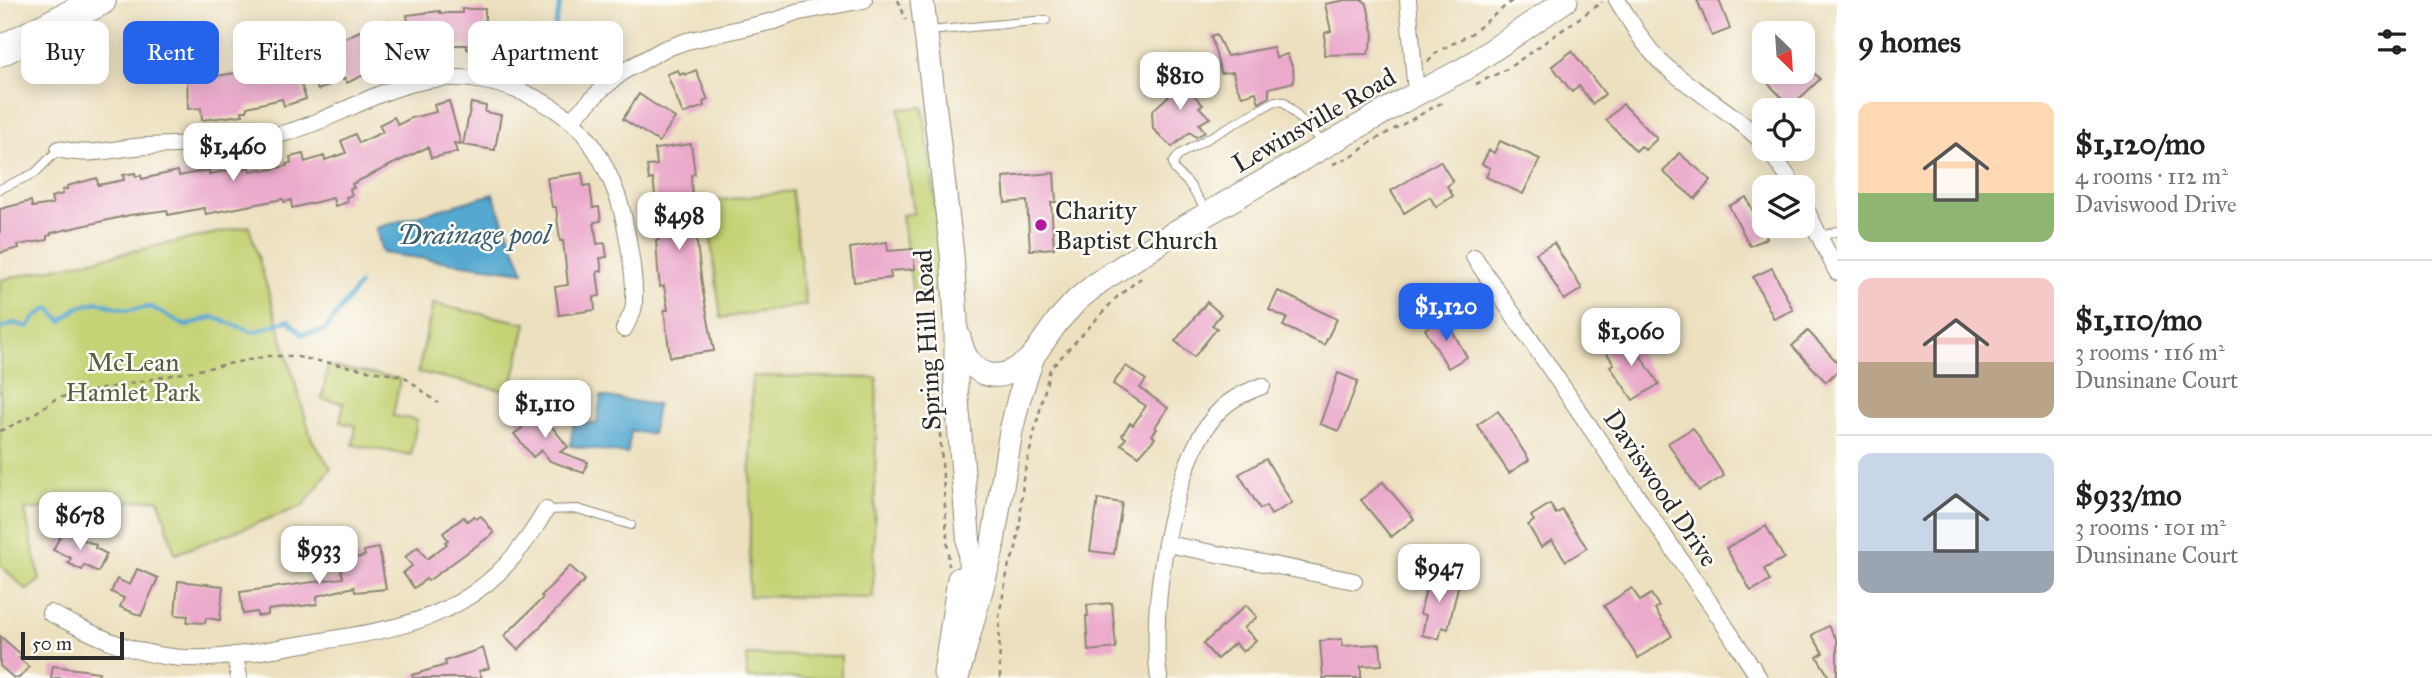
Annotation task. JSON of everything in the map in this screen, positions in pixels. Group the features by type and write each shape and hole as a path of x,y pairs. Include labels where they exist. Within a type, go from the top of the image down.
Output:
{"highway":[{"path":"0,39 62,0"},
{"path":"0,51 101,0"}],"main road":[{"name":"Spring Hill Road","path":"922,0 917,27 952,254 956,387 970,559 970,629 974,678"},
{"name":"Lewinsville Road","path":"957,678 991,554 1012,431 1033,356 1057,322 1098,282 1208,213 1326,156 1415,86 1466,68 1566,0"},
{"path":"956,320 966,358 983,374 1006,375 1019,369 1033,356"},
{"path":"945,678 959,583 964,492"}],"street":[{"path":"571,120 624,71 664,49 687,41 775,21 800,12 864,0"},
{"path":"1408,0 1415,86"},
{"path":"1617,0 1634,30 1658,58 1727,110 1752,133"},
{"path":"59,149 85,154 145,146 215,144 283,134 414,83 455,77 517,89 571,120 600,160 620,202 634,295 633,311 624,329"},
{"path":"1815,227 1837,272"},
{"name":"Daviswood Drive","path":"1474,257 1759,678"},
{"path":"1159,678 1155,626 1160,578 1184,473 1203,433 1225,405 1241,394 1262,386"},
{"path":"50,613 113,644 165,657 235,655 392,629 443,611 482,588 522,547 546,510"},
{"path":"1167,544 1354,581"},
{"path":"235,655 239,678"}],"lane":[{"path":"917,27 1046,20"},
{"path":"1208,213 1189,184 1175,170 1173,163 1180,155 1275,101 1284,102 1326,156"},
{"path":"0,190 35,173 59,149"},
{"path":"1820,237 1837,231"},
{"path":"546,510 579,509 631,526"}],"path":[{"path":"898,0 917,27"},
{"path":"1415,86 1437,52 1472,33 1513,0"},
{"path":"1471,87 1507,69 1605,0"},
{"path":"1326,156 1353,156 1371,142 1448,100"},
{"path":"1000,678 999,616 1009,564 1015,553 1023,479 1050,369 1117,297 1147,272"},
{"path":"0,431 28,418 57,398 268,356 292,356 405,377 438,403"},
{"path":"940,431 949,574"}],"green space":[{"path":"923,107 947,289 913,294 902,215 914,213 899,109"},
{"path":"792,191 806,305 721,318 706,202"},
{"name":"McLean Hamlet Park","path":"249,226 312,440 331,468 303,506 175,554 159,499 25,510 40,580 27,590 0,565 0,280"},
{"path":"433,304 526,323 511,392 418,372"},
{"path":"328,366 400,379 393,416 417,420 411,455 353,445 356,426 340,422 344,403 322,399"},
{"path":"752,376 877,378 873,598 749,596"},
{"path":"747,655 841,656 841,678 747,678"}],"water":[{"name":"Drainage pool","path":"493,194 524,272 382,253 376,228"},
{"path":"601,396 657,405 652,434 631,431 627,454 570,446 574,421 597,424"}],"building":[{"path":"1363,0 1367,4 1374,35 1368,54 1324,55 1325,33 1331,31 1325,4"},
{"path":"1697,0 1719,0 1730,29 1712,36"},
{"path":"462,9 485,9 485,21 468,21 468,49 467,45 454,45 454,21 408,21 407,15 440,11 462,13"},
{"path":"360,31 360,77 347,83 346,80 346,37"},
{"path":"1216,34 1227,56 1273,47 1276,58 1287,54 1293,68 1294,82 1269,88 1269,97 1259,103 1256,92 1242,96 1233,72 1221,73 1211,36"},
{"path":"1572,51 1605,94 1593,104 1579,86 1572,92 1552,66"},
{"path":"1183,68 1197,80 1193,84 1198,92 1193,94 1203,105 1199,107 1210,118 1199,124 1205,132 1196,137 1190,132 1172,147 1153,129 1152,111 1183,83 1174,77"},
{"path":"678,70 680,75 685,75 696,70 708,100 703,102 704,106 683,114 667,74"},
{"path":"233,73 233,84 301,84 306,99 284,106 282,99 247,107 247,111 242,111 243,115 202,120 201,108 188,109 187,84 219,84 219,76"},
{"path":"315,84 332,84 318,90"},
{"path":"1769,84 1815,84 1800,98 1782,98"},
{"path":"639,94 675,118 659,142 623,119"},
{"path":"449,101 461,144 454,143 457,152 431,158 428,147 352,184 352,195 346,197 348,202 335,206 333,198 292,208 291,200 284,202 283,199 206,214 204,208 168,215 167,210 130,215 51,233 47,240 18,245 19,248 0,253 0,209 31,201 32,207 53,204 51,197 63,194 62,190 67,189 67,186 97,178 98,185 124,180 123,175 135,173 136,177 141,175 142,179 178,171 179,176 209,170 209,174 232,170 232,167 244,164 250,171 263,171 287,166 286,164 291,163 290,157 303,154 305,162 324,156 325,160 346,153 341,141 355,134 359,143 383,132 379,125 394,117 398,125 411,118 436,112 434,105"},
{"path":"471,103 486,106 485,112 501,115 495,150 463,145"},
{"path":"1623,104 1657,139 1645,150 1641,146 1636,151 1606,120"},
{"path":"1500,141 1540,159 1523,194 1486,177 1490,168 1482,164 1489,150 1494,153"},
{"path":"691,144 695,174 691,175 693,211 703,292 714,351 670,357 664,310 668,310 664,286 660,287 658,270 656,240 659,240 656,216 651,216 649,202 656,202 653,179 649,180 647,166 657,165 655,149"},
{"path":"1679,153 1711,180 1695,199 1663,172"},
{"path":"1440,161 1453,182 1447,186 1453,196 1436,207 1430,197 1404,213 1391,191"},
{"path":"582,173 584,186 590,185 593,208 599,207 601,221 594,222 597,244 605,243 607,257 600,258 602,271 597,272 600,296 594,297 595,310 559,315 555,287 568,285 563,241 560,241 556,207 552,207 547,178"},
{"name":"Charity Baptist Church","path":"1054,173 1056,202 1051,202 1054,248 1030,250 1027,201 1005,203 1003,177"},
{"path":"1746,197 1752,209 1752,238 1767,238 1750,246 1729,206"},
{"path":"887,242 888,251 913,249 915,269 890,271 891,278 854,282 850,248"},
{"path":"1554,243 1582,289 1564,300 1536,253"},
{"path":"1772,268 1793,310 1774,319 1753,277"},
{"path":"1278,291 1337,319 1324,345 1283,326 1287,318 1269,310"},
{"path":"1207,302 1221,314 1212,325 1217,328 1194,357 1175,341"},
{"path":"1444,317 1467,357 1448,368 1425,329"},
{"path":"1808,331 1837,362 1837,371 1826,382 1792,346"},
{"path":"1626,334 1659,384 1633,400 1610,366 1614,364 1604,349"},
{"path":"1126,366 1146,380 1140,388 1168,408 1155,427 1157,429 1152,435 1155,438 1139,456 1121,444 1126,438 1122,435 1146,406 1113,384"},
{"path":"1338,373 1358,381 1339,431 1320,424"},
{"path":"534,404 568,447 560,452 588,462 584,473 550,461 542,450 533,457 514,434 522,428 515,419"},
{"path":"1498,411 1529,460 1509,473 1477,425"},
{"path":"1693,428 1724,476 1699,491 1668,443"},
{"path":"1266,459 1292,503 1271,515 1266,506 1260,509 1239,474"},
{"path":"1383,482 1414,519 1391,537 1361,500"},
{"path":"1098,499 1122,503 1114,554 1090,551"},
{"path":"1550,504 1556,514 1562,510 1587,548 1566,561 1552,540 1541,547 1528,525 1534,521 1531,516"},
{"path":"474,516 476,519 481,516 494,533 428,581 426,579 414,588 403,573 412,566 405,557 418,547 427,559 447,544 445,542 448,540 443,533 464,517 467,521"},
{"path":"1766,526 1784,558 1764,569 1770,581 1751,591 1726,548"},
{"path":"63,531 96,545 95,548 107,554 98,572 84,565 82,570 68,563 71,558 53,550"},
{"path":"379,548 386,589 355,592 354,587 317,596 317,604 268,610 268,615 257,616 257,612 243,614 240,592 343,578 339,561 365,556 364,551"},
{"path":"570,566 585,580 518,650 504,636 543,598 541,596"},
{"path":"137,569 158,578 141,616 120,607 124,598 111,592 117,579 130,585"},
{"path":"1430,572 1460,579 1448,629 1442,627 1439,639 1422,635 1426,615 1420,614"},
{"path":"178,581 223,586 220,620 206,618 205,623 187,622 188,616 175,615"},
{"path":"1632,588 1640,601 1651,594 1659,606 1655,609 1672,636 1638,658 1604,606"},
{"path":"1112,603 1116,648 1088,651 1087,605"},
{"path":"1246,605 1257,617 1244,628 1256,640 1243,652 1235,643 1217,659 1203,644"},
{"path":"1828,626 1837,640 1837,678 1830,678 1817,657 1823,653 1812,635"},
{"path":"0,636 22,655 19,658 29,667 19,678 14,678 0,666"},
{"path":"1342,639 1342,646 1380,644 1382,665 1361,666 1361,678 1323,678 1320,641"},
{"path":"483,648 489,668 479,671 482,678 413,678 412,675 446,665 445,661"},
{"path":"53,666 99,672 98,678 51,678"}],"waterway":[{"path":"556,21 561,0"},
{"path":"0,329 14,323 28,327 36,316 49,308 62,321 77,308 97,302 128,310 151,307 186,326 212,317 255,332 288,320 302,334 324,331 359,285"}],"place":[{"name":"Charity Baptist Church","path":"1041,225"}]}
